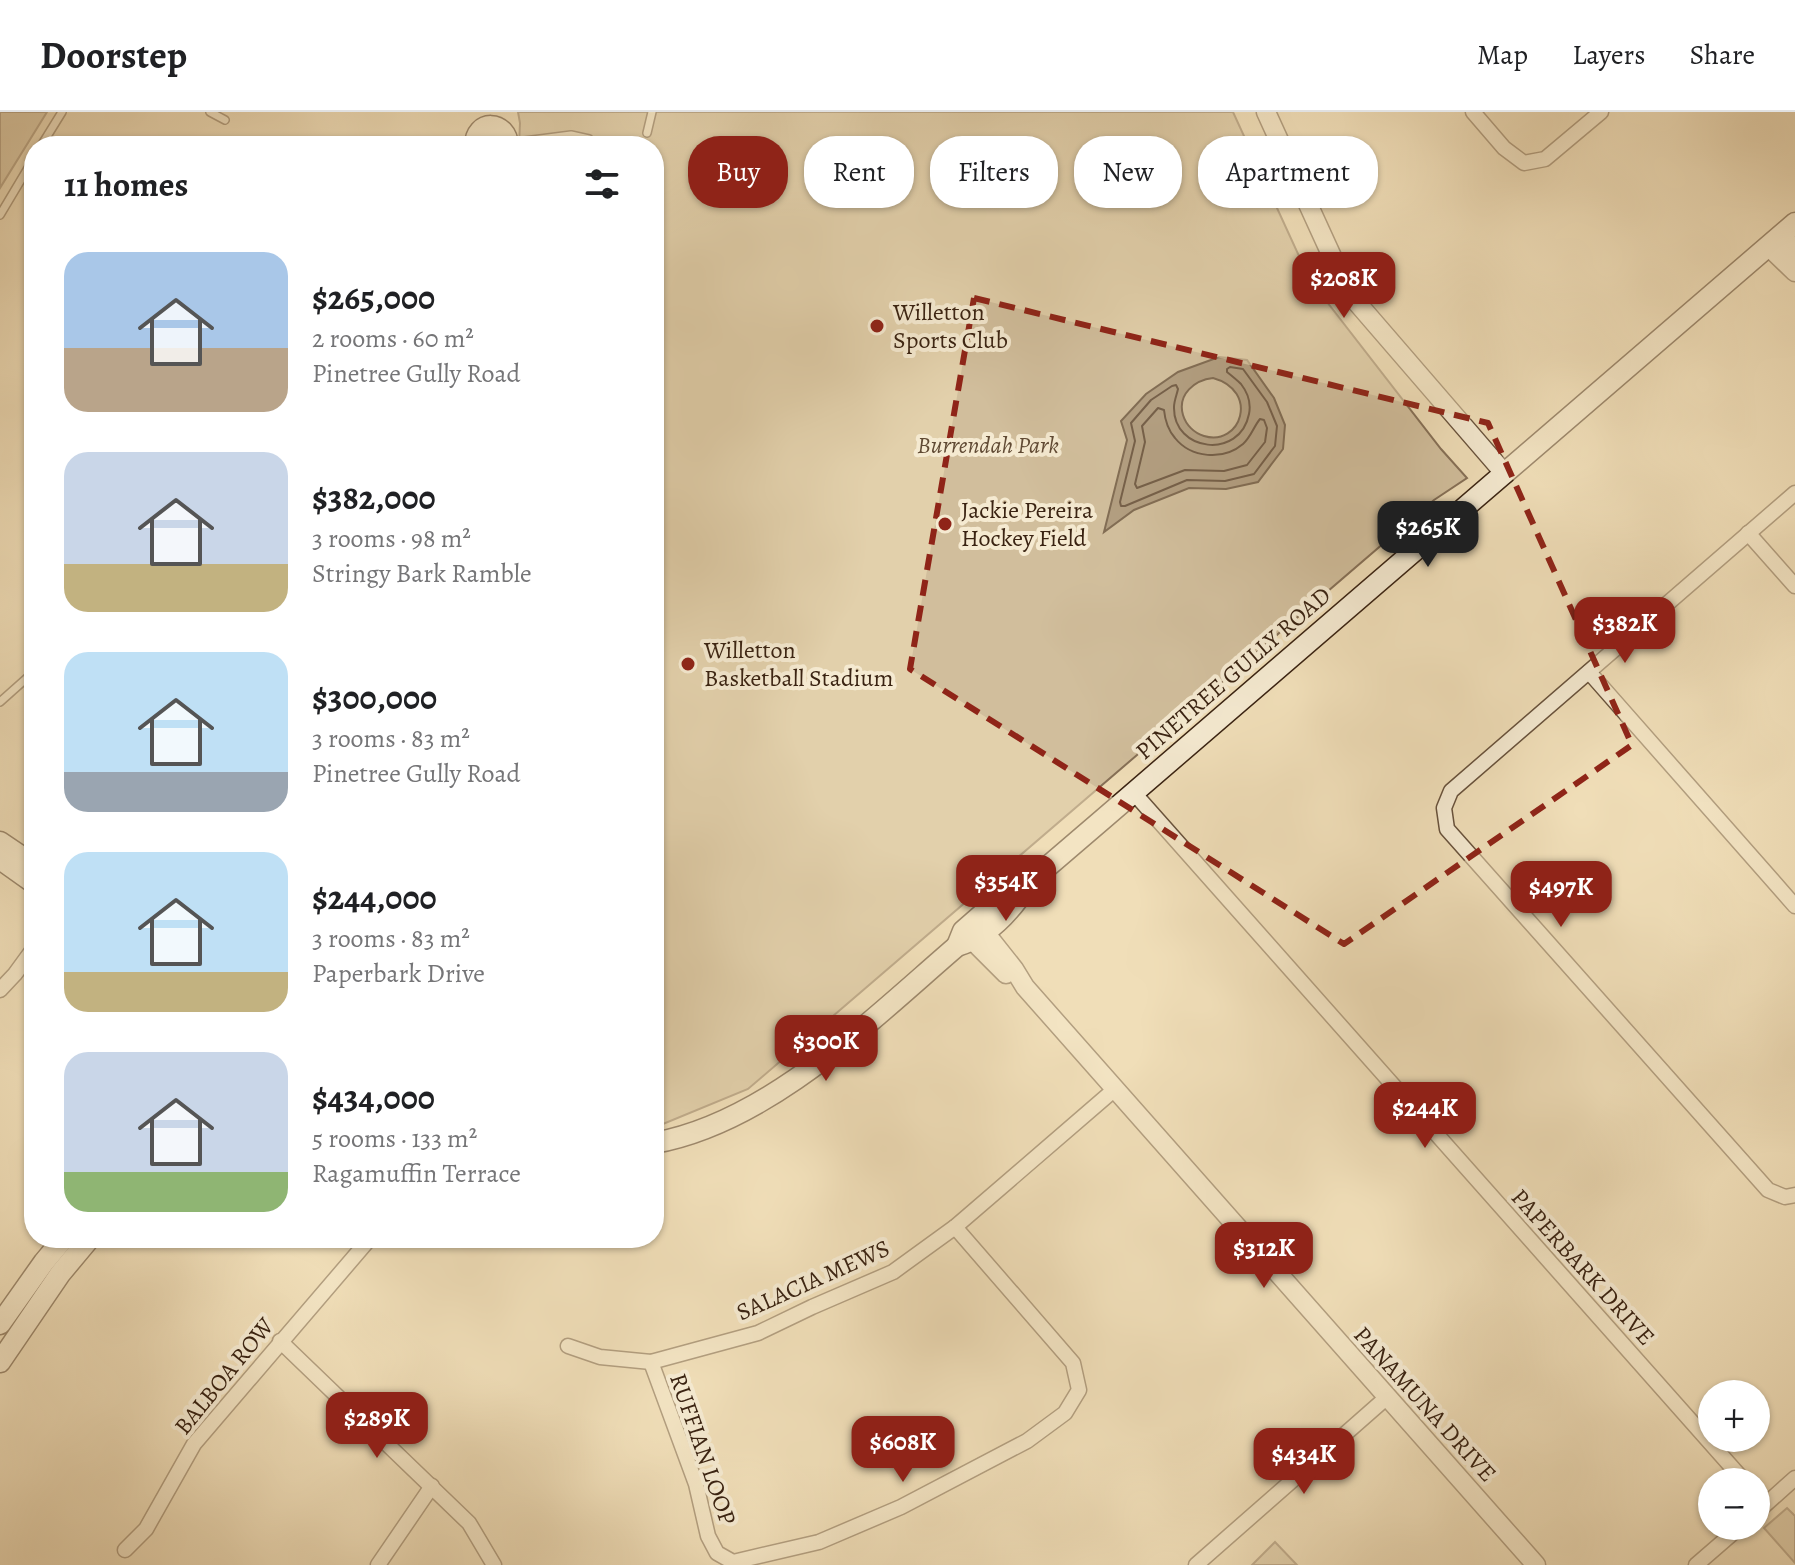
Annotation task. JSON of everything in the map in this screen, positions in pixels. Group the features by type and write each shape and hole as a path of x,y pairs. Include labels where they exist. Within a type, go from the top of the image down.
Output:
{"main road":[{"path":"475,112 476,136"},
{"path":"477,136 479,131 488,126 502,132"},
{"name":"PINETREE GULLY ROAD","path":"664,1141 738,1114 797,1078 854,1035 970,934 1013,908 1032,880 1782,234"},
{"path":"0,842 24,858"},
{"path":"0,859 24,876"},
{"path":"0,1324 56,1248"},
{"path":"0,1362 60,1274 82,1248"}],"street":[{"path":"1266,112 1353,298 1505,474"},
{"path":"1473,112 1504,148 1524,163 1545,159 1601,112"},
{"path":"1782,234 1795,252"},
{"path":"1782,234 1795,272"},
{"path":"1795,493 1451,791 1444,808 1447,829 1768,1190 1785,1197 1795,1195"},
{"path":"1748,533 1795,586"},
{"path":"1589,672 1795,906"},
{"name":"PAPERBARK DRIVE","path":"1134,793 1733,1468"},
{"name":"PANAMUNA DRIVE","path":"970,934 1014,969 1025,987 1536,1565"},
{"path":"0,990 24,962"},
{"name":"SALACIA MEWS","path":"568,1346 600,1357 651,1362 758,1333 893,1272 955,1227 1115,1089"},
{"name":"RUFFIAN LOOP","path":"651,1362 696,1484 708,1536 717,1553 733,1562 819,1542 901,1507 1027,1441 1065,1413 1079,1390 1073,1363 955,1227"},
{"name":"BALBOA ROW","path":"125,1550 146,1529 194,1444 362,1248"},
{"path":"280,1341 469,1523 494,1565"},
{"path":"1196,1565 1386,1398"},
{"path":"1770,1496 1795,1478"},
{"path":"378,1565 432,1486"},
{"path":"1696,1565 1725,1540"}],"lane":[{"path":"47,136 62,112"},
{"path":"210,112 225,120"},
{"path":"647,133 652,112"},
{"path":"502,132 576,136"},
{"path":"0,215 24,175"},
{"path":"0,702 24,681"}],"highlighted area":[{"path":"974,298 1488,423 1632,745 1344,944 910,669"}],"green space":[{"path":"0,112 47,112 32,136 24,136 24,149 0,188"},
{"name":"Burrendah Park","path":"518,112 1233,112 1244,136 1198,136 1198,208 1277,208 1310,280 1467,478 1434,500 748,1089 664,1124 664,136 519,136"},
{"path":"1787,1508 1795,1516 1795,1563 1770,1535 1770,1523"},
{"path":"1275,1542 1297,1565 1252,1565"}],"water":[{"path":"1219,357 1247,360 1274,398 1285,425 1283,449 1258,482 1226,489 1189,488 1134,510 1104,532 1127,440 1121,421 1146,394 1178,372","holes":["1213,378 1228,385 1237,394 1241,405 1236,426 1217,437 1197,433 1183,415 1185,395 1194,385 1206,379"]}],"place":[{"name":"Willetton Sports Club","path":"877,326"},
{"name":"Jackie Pereira Hockey Field","path":"945,524"},
{"name":"Willetton Basketball Stadium","path":"688,664"}]}
